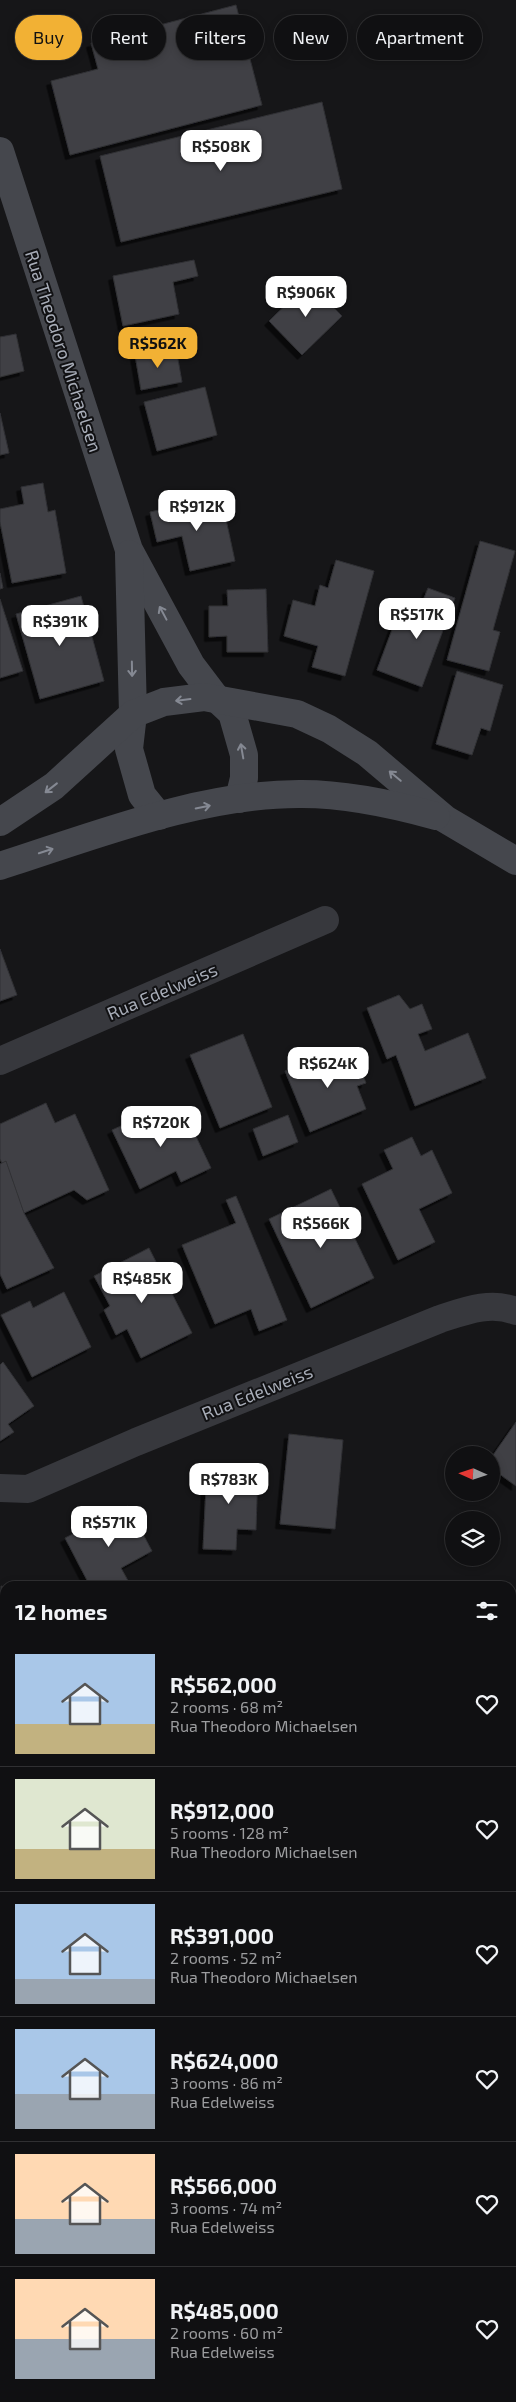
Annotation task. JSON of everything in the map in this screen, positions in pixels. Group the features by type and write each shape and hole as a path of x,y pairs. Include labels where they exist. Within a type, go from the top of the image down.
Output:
{"main road":[{"name":"Rua Theodoro Michaelsen","path":"0,151 129,550 191,665 216,698 232,713 244,755 244,778 239,799"},
{"name":"Rua Theodoro Michaelsen","path":"129,550 133,714 129,749 142,795 159,816"},
{"path":"0,822 54,786 133,714 164,702 204,697 297,714 328,729 367,753 445,819 516,861"},
{"path":"0,866 159,816 239,799 301,794 337,796 392,804 445,819"}],"street":[{"name":"Rua Edelweiss","path":"0,1061 325,920"},
{"name":"Rua Edelweiss","path":"0,1488 28,1489 145,1438 440,1319 478,1308 496,1306 516,1311"}],"building":[{"path":"236,5 239,15 198,15"},
{"path":"176,21 176,60 250,60 262,105 70,155 51,81 98,69 96,60 166,60 166,23"},
{"path":"322,102 342,189 121,242 100,156"},
{"path":"194,260 198,276 173,282 179,314 123,326 113,276"},
{"path":"309,282 342,316 302,355 269,321"},
{"path":"16,334 24,371 0,377 0,337"},
{"path":"176,348 182,382 141,390 135,355"},
{"path":"205,387 217,435 157,451 144,402"},
{"path":"0,413 9,453 0,455"},
{"path":"43,483 48,512 55,510 66,573 12,583 0,522 0,509 24,504 21,487"},
{"path":"221,496 235,561 190,571 182,536 157,542 150,512"},
{"path":"480,541 515,551 493,630 500,632 489,671 447,660"},
{"path":"336,560 374,571 345,676 312,667 318,646 284,636 293,600 315,606 320,585 328,588"},
{"path":"0,573 3,588 0,589"},
{"path":"428,588 455,598 422,687 377,670 396,619 413,626"},
{"path":"266,589 268,652 227,652 227,636 209,637 209,606 228,606 227,590"},
{"path":"81,596 104,681 40,699 16,614"},
{"path":"0,599 23,671 0,678"},
{"path":"457,671 503,685 490,731 481,728 472,755 436,744"},
{"path":"0,949 17,995 0,1001"},
{"path":"399,995 410,1009 422,1004 432,1029 418,1034 425,1051 468,1033 486,1078 415,1106 396,1055 387,1059 367,1008"},
{"path":"243,1034 272,1107 220,1128 190,1055"},
{"path":"353,1050 366,1083 357,1086 366,1109 310,1132 285,1071 324,1055 327,1061"},
{"path":"46,1103 55,1123 75,1114 109,1190 87,1200 74,1190 24,1213 0,1159 0,1124"},
{"path":"182,1107 211,1168 181,1182 176,1171 140,1189 112,1130 145,1115 149,1123"},
{"path":"288,1115 298,1142 263,1156 253,1129"},
{"path":"412,1137 421,1156 432,1150 452,1193 419,1209 435,1242 398,1260 362,1184 393,1169 384,1150"},
{"path":"6,1161 24,1213 54,1268 7,1289 0,1274 0,1164"},
{"path":"331,1189 374,1278 311,1308 269,1219"},
{"path":"236,1196 287,1320 259,1331 251,1309 215,1324 182,1245 236,1223 226,1200"},
{"path":"149,1248 192,1333 141,1358 127,1329 116,1335 104,1310 110,1306 94,1276"},
{"path":"64,1292 91,1347 32,1377 1,1315 30,1301 33,1308"},
{"path":"3,1362 34,1406 8,1424 14,1432 0,1441 0,1365"},
{"path":"516,1422 516,1486 500,1474 499,1446"},
{"path":"289,1434 343,1440 335,1529 280,1524"},
{"path":"207,1466 258,1468 256,1530 237,1529 236,1550 203,1549"},
{"path":"128,1506 152,1551 121,1568 128,1581 87,1581 65,1538"}]}
